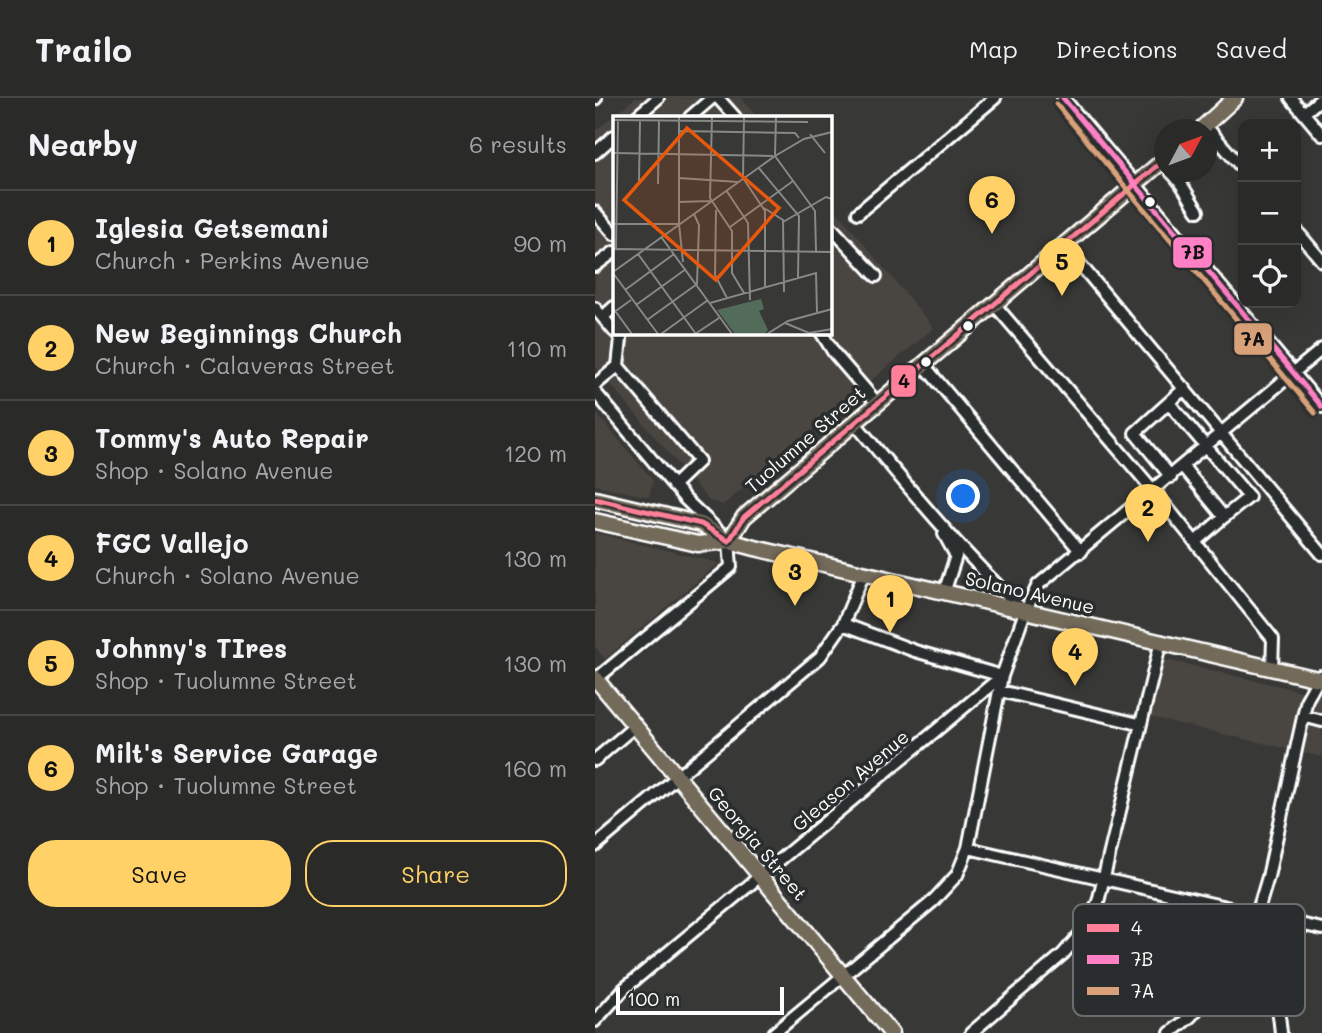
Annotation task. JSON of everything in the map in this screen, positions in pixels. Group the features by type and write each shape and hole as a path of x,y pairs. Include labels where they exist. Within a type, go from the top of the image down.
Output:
{"main road":[{"path":"1211,119 1235,98"},
{"name":"Tuolumne Street","path":"729,541 744,517 1135,184 1154,171"},
{"name":"Solano Avenue","path":"595,499 701,524 729,541 1025,612 1320,677"},
{"name":"Solano Avenue","path":"595,521 698,544 729,541"},
{"name":"Georgia Street","path":"595,679 891,1033"}],"street":[{"path":"637,116 658,98"},
{"path":"691,116 712,98"},
{"path":"718,98 734,116"},
{"path":"857,213 995,98"},
{"path":"1063,98 1322,407"},
{"path":"1291,98 1322,135"},
{"path":"1304,113 1322,98"},
{"path":"595,153 613,137"},
{"path":"1217,142 1238,164"},
{"path":"1181,182 1184,192 1198,211"},
{"path":"595,212 613,233"},
{"path":"831,228 876,276"},
{"path":"1301,236 1322,261"},
{"path":"1064,245 1322,554"},
{"path":"595,266 613,253"},
{"path":"994,304 1154,491 1273,639 1272,668"},
{"path":"595,308 613,330"},
{"path":"603,317 613,308"},
{"path":"595,385 618,366 621,339 617,334"},
{"path":"822,334 834,353 877,402"},
{"path":"774,1033 950,885 968,848 1002,676 1025,612 1038,585 1322,349"},
{"path":"923,364 1080,552"},
{"path":"618,366 699,461 673,485"},
{"path":"1171,477 1135,433 1185,388"},
{"path":"595,392 673,485 729,541"},
{"path":"1168,403 1249,497 1195,542"},
{"path":"854,422 941,529 956,556 944,593"},
{"path":"1183,467 1224,517"},
{"path":"941,529 965,548 995,584 1025,612"},
{"name":"Tuolumne Street","path":"595,679 731,567 729,541"},
{"path":"595,846 820,657 843,624 864,573"},
{"path":"843,624 915,651 1002,676"},
{"path":"1097,904 1161,642"},
{"name":"Gleason Avenue","path":"595,1021 625,988 1002,676"},
{"path":"1259,904 1303,716 1320,677"},
{"path":"1000,691 1139,724"},
{"path":"1303,716 1322,721"},
{"path":"595,760 635,726"},
{"path":"968,848 1213,904"},
{"path":"971,1033 1041,975 1073,941"},
{"path":"1171,1033 1188,1016"}],"shaded area":[{"path":"635,98 741,98 756,116 613,116"},
{"path":"613,116 613,334 831,334 831,204 934,328 723,505 709,501 595,366 595,131"},
{"path":"595,412 653,480 649,497 595,485"},
{"path":"595,533 719,563 605,659 595,647"},
{"path":"1163,659 1322,696 1322,757 1150,717"}],"transit line":[{"name":"7B","path":"1063,98 1322,407"},
{"name":"7A","path":"1056,104 1315,413"},
{"name":"4","path":"729,541 744,517 1154,168"},
{"name":"4","path":"595,499 701,524 729,541"}],"place":[{"name":"Milt's Service Garage","path":"992,234"},
{"name":"Johnny's TIres","path":"1062,296"},
{"name":"New Beginnings Church","path":"1148,542"},
{"name":"Tommy's Auto Repair","path":"795,606"},
{"name":"Iglesia Getsemani","path":"890,633"},
{"name":"FGC Vallejo","path":"1075,686"}]}
